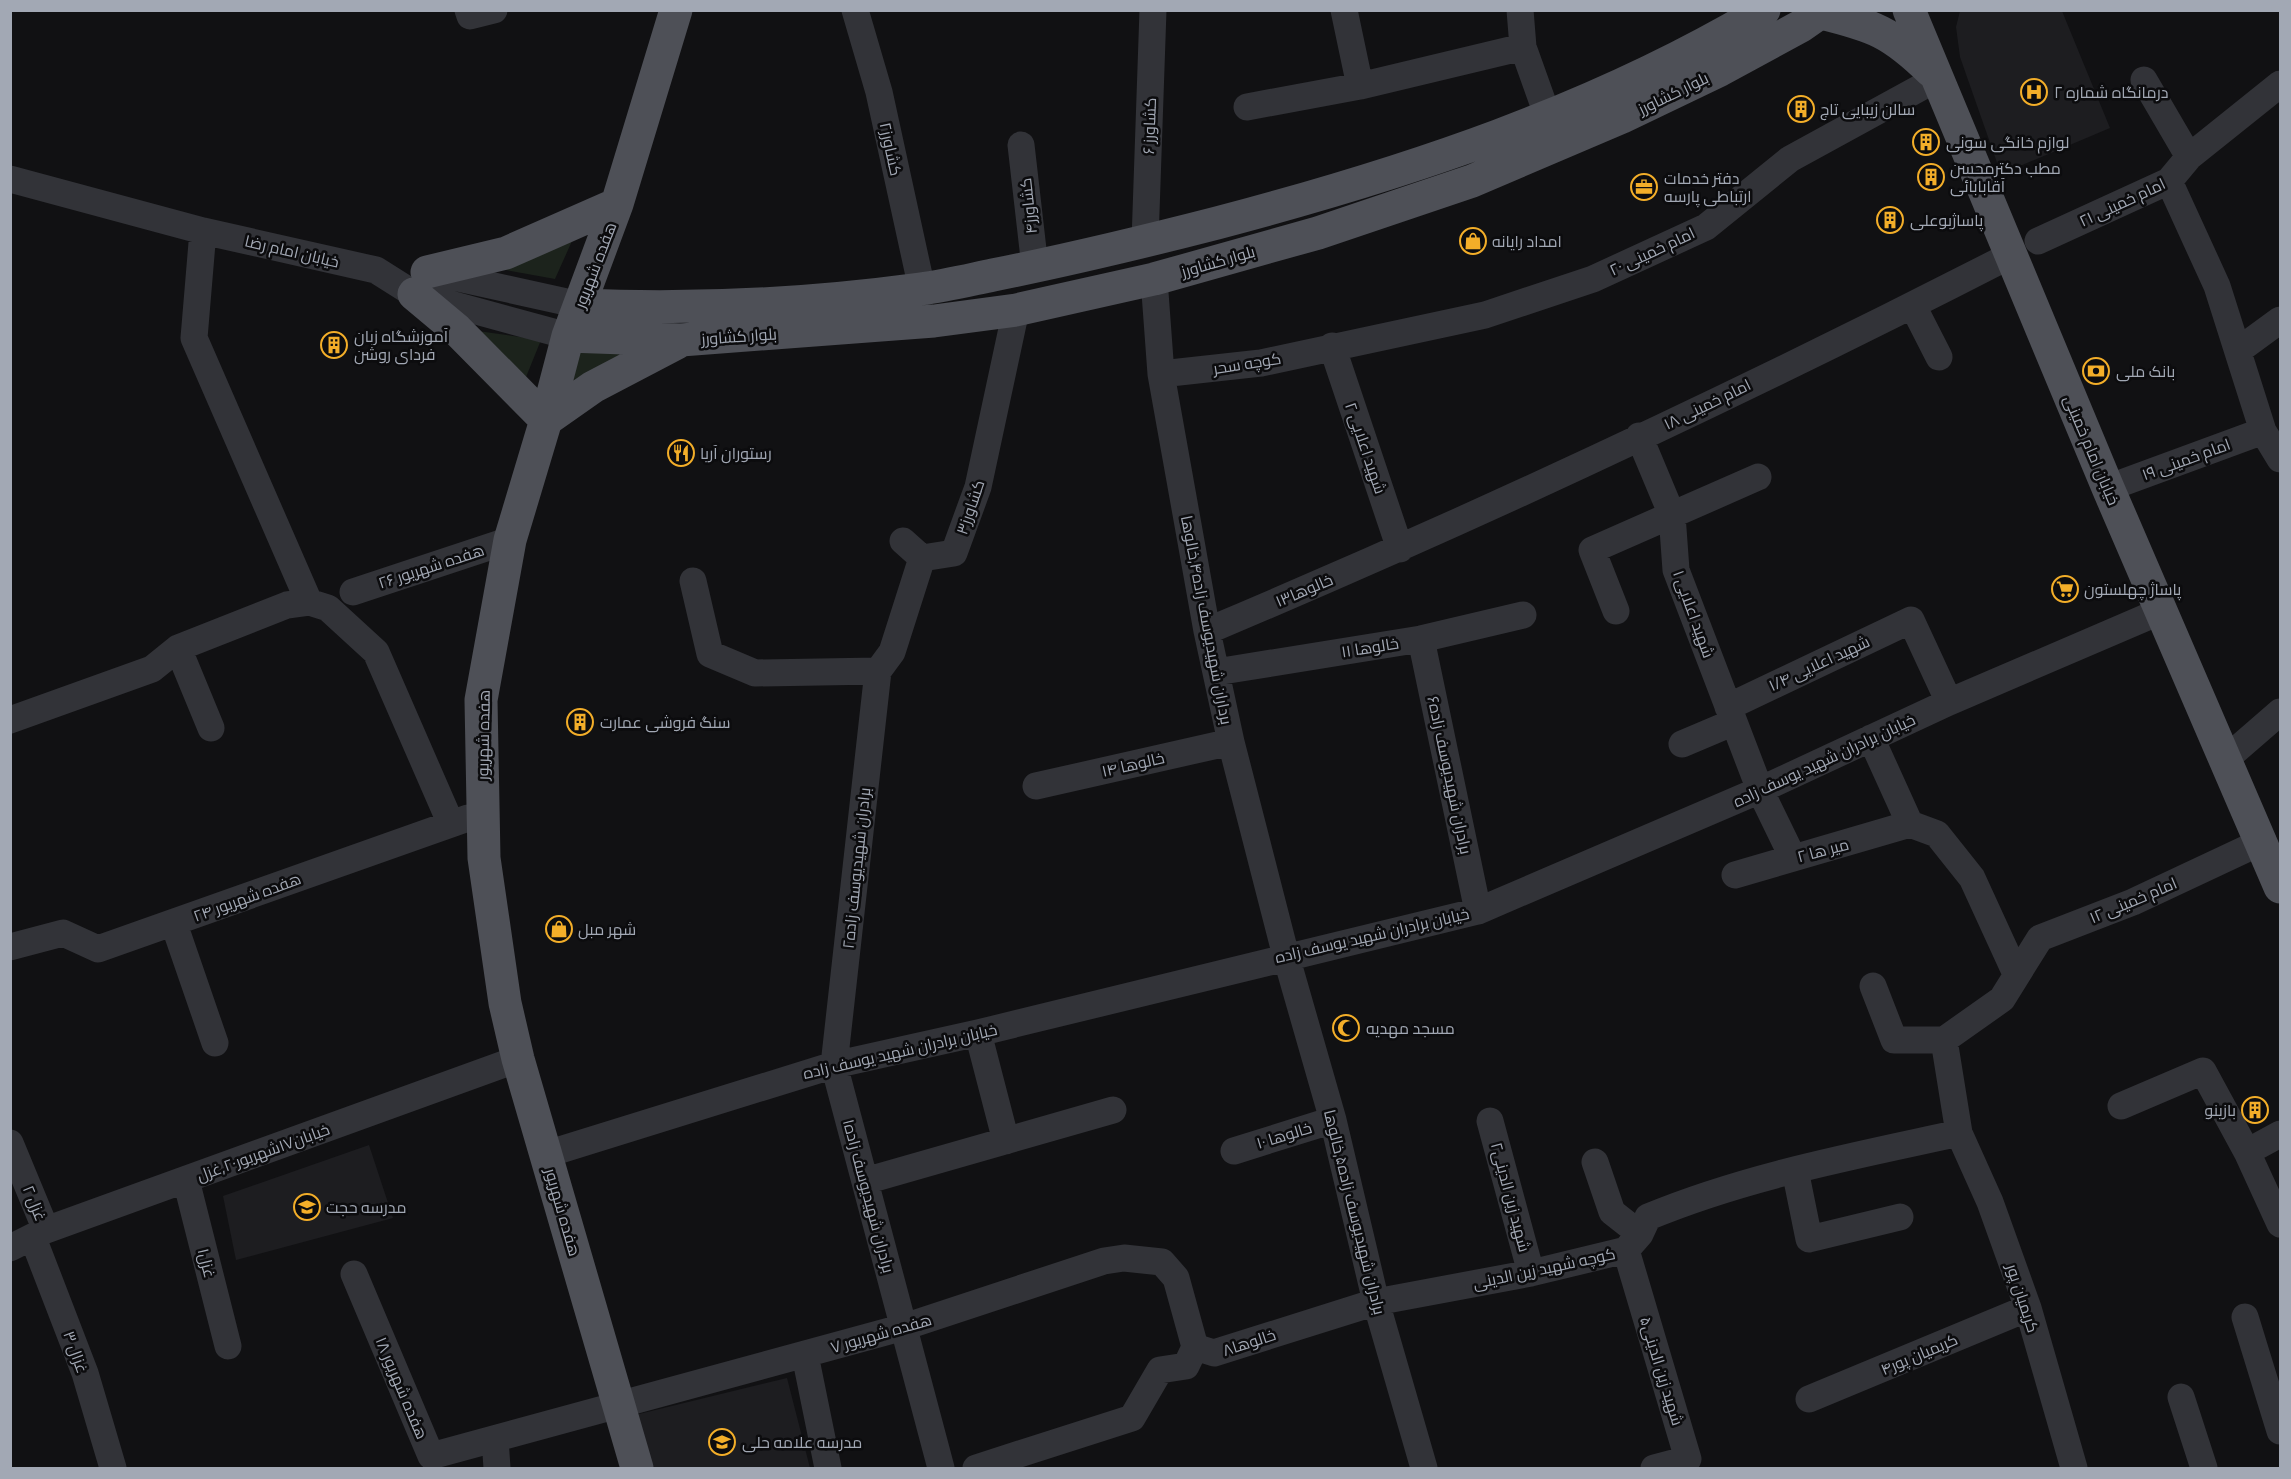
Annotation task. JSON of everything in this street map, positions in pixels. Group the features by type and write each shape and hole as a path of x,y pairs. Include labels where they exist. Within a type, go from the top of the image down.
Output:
{"main road":[{"name":"هفده شهریور","path":"637,1468 518,1059 506,1003 484,858 481,700 510,540 546,420 567,336 596,265 617,204 676,10"},
{"name":"بلوار کشاورز","path":"580,304 656,308 746,305 922,289 1035,267 1145,241 1308,199 1452,153 1548,117 1711,42 1764,10"},
{"name":"خیابان امام خمینی","path":"1909,10 1938,78 2025,248 2108,488 2263,841 2280,887"},
{"path":"1936,10 1938,78"},
{"path":"1809,15 1885,32 1907,48 1938,78"},
{"name":"بلوار کشاورز","path":"567,336 671,340 934,321 1016,310 1154,279 1318,233 1472,181 1622,117 1720,70 1809,15"},
{"path":"596,265 656,308 671,340 593,387 546,420 457,330 421,283 506,253 617,204"}],"street":[{"path":"468,10 470,16 494,10"},
{"name":"کشاورز۲","path":"855,10 879,92 922,289"},
{"name":"کشاورز ۶","path":"1145,241 1153,10"},
{"path":"1344,10 1360,86"},
{"path":"1520,10 1523,47 1548,117"},
{"path":"1247,107 1360,86 1523,47"},
{"name":"امام خمینی ۲۰","path":"1332,346 1485,315 1593,279 1706,226 1790,159 1938,78"},
{"path":"2144,80 2189,157"},
{"name":"امام خمینی ۲۱","path":"2025,248 2169,182 2189,157 2280,84"},
{"name":"کشاورز۴","path":"1021,145 1035,267"},
{"name":"خیابان امام رضا","path":"10,179 203,231 376,270 421,283 567,336"},
{"path":"2169,182 2217,286 2263,431 2280,459"},
{"path":"203,231 194,338 309,602"},
{"name":"امام خمینی ۱۸","path":"1400,549 1913,306 2025,248"},
{"name":"برداران شهیدیوسف زاده۴,خالوها","path":"1154,279 1161,375 1207,631 1231,741 1286,956"},
{"path":"421,283 580,304"},
{"path":"1913,306 1939,357"},
{"name":"کشاورز۳","path":"878,671 892,652 913,550 954,552 958,542 978,487 1016,310"},
{"path":"2239,350 2280,320"},
{"name":"کوچه سحر","path":"1161,375 1261,363 1332,346"},
{"name":"شهید اعلایی ۲","path":"1332,346 1400,549"},
{"name":"امام خمینی ۱۹","path":"2108,488 2263,431"},
{"name":"شهید اعلایی ۱","path":"1640,436 1672,515 1676,570 1760,790 1793,858"},
{"path":"1616,610 1592,550 1758,477"},
{"name":"هفده شهریور ۲۶","path":"353,591 510,540"},
{"name":"خالوها۱۳","path":"1207,631 1400,549"},
{"path":"693,581 710,654 755,673 878,671"},
{"path":"10,720 152,669 178,648 286,605 309,602 328,608 376,652 451,824"},
{"name":"خیابان برادران شهید یوسف زاده","path":"547,1154 834,1065 978,1033 1478,910 1760,790 1949,702 2161,611"},
{"name":"خالوها ۱۱","path":"1216,672 1421,639 1523,615"},
{"name":"شهید اعلایی ۱/۴","path":"1682,744 1731,714 1911,620 1949,702"},
{"name":"برادران شهیدیوسف زاده۶","path":"1421,639 1478,910"},
{"path":"178,648 211,728"},
{"name":"برادران شهیدیوسف زاده۲","path":"834,1065 878,671"},
{"path":"2227,758 2280,712"},
{"path":"1871,738 1910,824 1937,834 1972,878 2016,974"},
{"name":"خالوها ۱۴","path":"1036,786 1231,741"},
{"name":"هفده شهریور ۲۴","path":"10,947 63,933 98,949 483,813"},
{"name":"میر ها ۲","path":"1735,875 1910,824"},
{"name":"امام خمینی ۱۲","path":"1944,1040 2002,999 2040,938 2133,902 2263,841"},
{"path":"174,924 215,1043"},
{"name":"برادران شهیدیوسف زاده۵,خالوها","path":"1286,956 1333,1120 1376,1302 1424,1468"},
{"path":"1873,986 1894,1040 1944,1040"},
{"path":"978,1033 1006,1141"},
{"name":"کریمیان پور","path":"1944,1040 1959,1132 1990,1202 2028,1308 2068,1467"},
{"name":"خیابان۱۷شهریور۲۰,غزل","path":"30,1238 518,1059"},
{"name":"برادران شهیدیوسف زاده۱","path":"834,1065 941,1468"},
{"path":"2121,1106 2203,1071 2247,1152 2280,1224"},
{"path":"865,1181 1113,1110"},
{"name":"خالوها ۱۰","path":"1234,1151 1333,1120"},
{"name":"شهید زین الدینی۲","path":"1490,1120 1532,1272"},
{"path":"1594,1162 1612,1212 1633,1242 1648,1217 1691,1200 1795,1170 1959,1132"},
{"path":"2247,1152 2280,1134"},
{"name":"غزل ۲","path":"10,1143 30,1238"},
{"path":"1795,1170 1809,1239 1900,1217"},
{"name":"غزل۱","path":"186,1180 228,1346"},
{"name":"غزال ۳","path":"30,1238 85,1373 113,1468"},
{"name":"کوچه شهید زین الدینی","path":"1376,1302 1532,1272 1633,1242"},
{"name":"شهید زین الدینی۵","path":"1633,1242 1688,1459 1654,1468"},
{"name":"هفده شهریور ۷","path":"619,1407 904,1327 1104,1261 1162,1262 1176,1278 1195,1347"},
{"name":"هفده شهریور ۱۸","path":"354,1274 431,1456 619,1407"},
{"name":"خالوها۸","path":"1195,1347 1214,1353 1376,1302"},
{"name":"کریمیان پور۴","path":"1809,1400 2028,1308"},
{"path":"2245,1317 2280,1431"},
{"path":"976,1468 1132,1418 1160,1370 1186,1366 1195,1347"},
{"path":"805,1355 828,1468"},
{"path":"2181,1396 2204,1468"},
{"path":"495,1439 497,1468"}],"shaded area":[{"name":"درمانگاه شماره ۲","path":"1960,11 2062,11 2110,128 2001,174 1960,57 1956,27"},
{"path":"572,241 555,279 489,267"},
{"path":"478,331 541,340 524,382"},
{"path":"580,352 626,352 572,384"},
{"name":"مدرسه حجت","path":"369,1145 393,1218 236,1260 223,1196"},
{"name":"مدرسه علامه حلی","path":"787,1378 810,1468 648,1468 635,1415"}],"place":[{"name":"درمانگاه شماره ۲","path":"2034,92"},
{"name":"سالن زیبایی تاج","path":"1801,109"},
{"name":"لوازم خانگی سونی","path":"1926,142"},
{"name":"مطب دکترمحسن آقابابائی","path":"1931,177"},
{"name":"دفتر خدمات ارتباطی پارسه","path":"1644,187"},
{"name":"پاساژبوعلی","path":"1890,220"},
{"name":"امداد رایانه","path":"1473,241"},
{"name":"آموزشگاه زبان فردای روشن","path":"334,345"},
{"name":"بانک ملی","path":"2096,371"},
{"name":"رستوران آریا","path":"681,453"},
{"name":"پاساژ چهلستون","path":"2065,589"},
{"name":"سنگ فروشی عمارت","path":"580,722"},
{"name":"شهر مبل","path":"559,929"},
{"name":"مسجد مهدیه","path":"1346,1028"},
{"name":"بازینو","path":"2255,1110"},
{"name":"مدرسه حجت","path":"307,1207"},
{"name":"مدرسه علامه حلی","path":"722,1442"}]}
